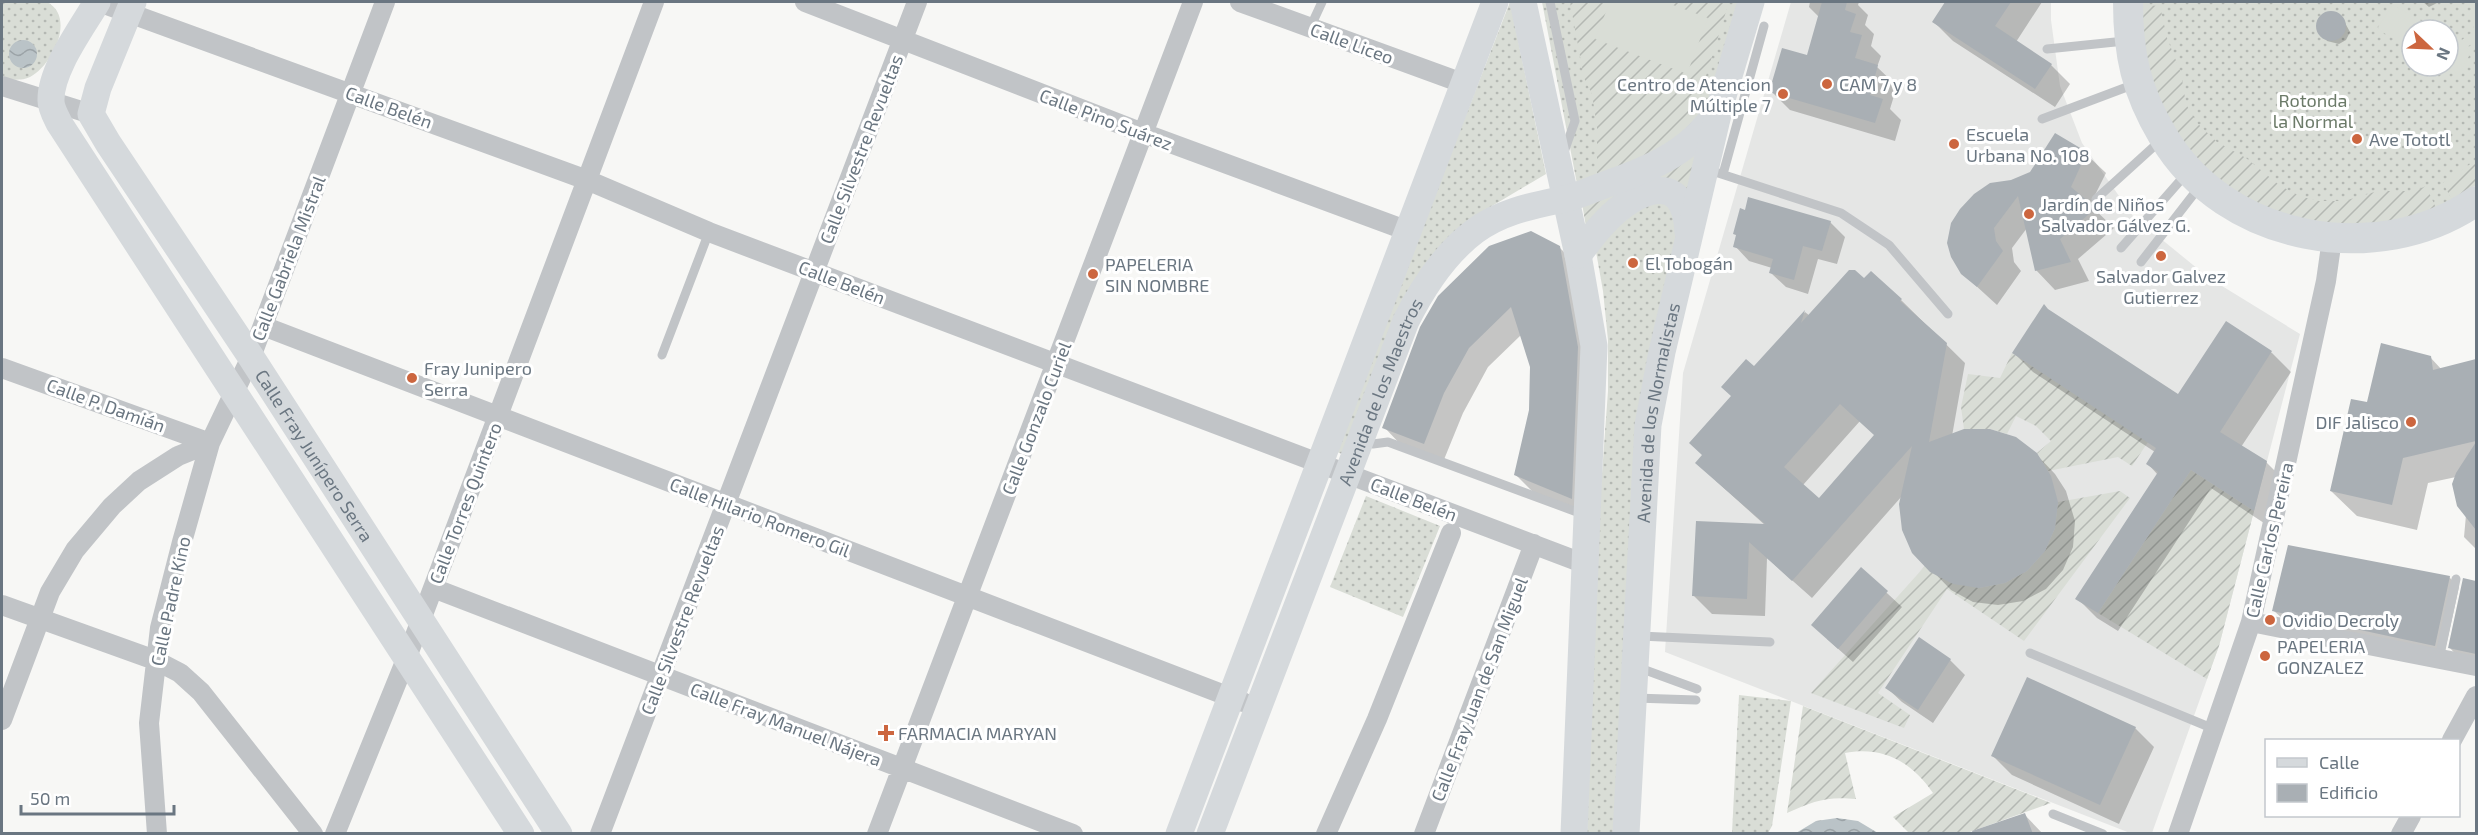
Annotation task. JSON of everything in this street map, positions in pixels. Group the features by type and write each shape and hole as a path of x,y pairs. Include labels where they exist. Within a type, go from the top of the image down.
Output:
{"main road":[{"path":"2128,2 2128,41 2141,93 2164,138 2196,176 2237,208 2283,229 2332,239 2368,239 2403,234 2472,208"}],"street":[{"name":"Calle Belén","path":"98,2 131,7 586,180 709,232 1585,564"},
{"path":"51,101 60,65 98,2"},
{"name":"Calle Torres Quintero","path":"335,834 407,657 654,2"},
{"name":"Calle Pino Suárez","path":"805,2 1143,133 1408,231"},
{"name":"Calle Silvestre Revueltas","path":"600,834 917,2"},
{"name":"Calle Gonzalo Curiel","path":"877,834 1193,2"},
{"name":"Calle Liceo","path":"1240,2 1465,84"},
{"name":"Avenida de los Maestros","path":"1179,834 1495,2"},
{"path":"1523,2 1567,198 1594,346 1575,834"},
{"name":"Avenida de los Normalistas","path":"1626,834 1647,425 1688,243 1715,172 1720,106 1751,2"},
{"name":"Calle Gabriela Mistral","path":"210,443 251,357 263,326 351,92 379,3"},
{"path":"2,86 91,114 93,100 131,7"},
{"name":"Calle Fray Junípero Serra","path":"51,101 59,123 521,834"},
{"name":"Avenida de los Maestros","path":"1210,834 1406,321 1436,270 1475,231 1497,218 1522,207 1567,198 1631,176 1680,152 1711,123 1720,106"},
{"name":"Calle Fray Junípero Serra","path":"91,114 559,834"},
{"path":"1578,255 1606,221 1635,199 1658,190 1676,195 1682,203 1687,214 1688,243"},
{"name":"Calle Carlos Pereira","path":"2178,834 2251,622 2326,281 2332,239"},
{"name":"Calle Hilario Romero Gil","path":"263,326 1258,708"},
{"name":"Calle P. Damián","path":"2,368 210,443"},
{"path":"2,720 50,592 75,550 112,506 139,481 159,466 210,443"},
{"name":"Calle Padre Kino","path":"157,834 149,723 155,660 169,591 210,443"},
{"path":"1326,834 1377,719 1451,533"},
{"name":"Calle Fray Juan de San Miguel","path":"1424,834 1534,544"},
{"name":"Calle Fray Manuel Nájera","path":"433,588 1073,834"},
{"path":"2,605 155,660 180,673 201,692 313,834"},
{"path":"2251,622 2476,666"},
{"path":"2453,739 2476,696"},
{"path":"2401,834 2410,817"}],"lane":[{"path":"1310,28 1322,2"},
{"path":"1550,2 1575,121 1560,166"},
{"path":"1764,26 1715,172 1841,213 1888,245 1948,314"},
{"path":"2047,49 2128,41"},
{"path":"2042,119 2139,83"},
{"path":"2096,198 2164,138"},
{"path":"2121,248 2196,176"},
{"path":"2141,262 2196,176"},
{"path":"662,355 709,232"},
{"path":"1361,440 1373,444 1388,442 1587,516"},
{"path":"2439,659 2456,579"},
{"path":"1636,636 1770,642"},
{"path":"2030,653 2214,729"},
{"path":"1635,667 1697,688"},
{"path":"1633,698 1696,700"},
{"path":"2053,814 2103,834"}],"shaded area":[{"path":"1791,2 2051,2 2051,20 2060,86 2082,143 2133,216 2209,278 2300,334 2219,646 2152,833 2130,833 1665,652 1683,373"}],"green space":[{"path":"2,2 47,2 56,9 60,18 58,41 53,52 39,71 30,77 16,80 2,78"},
{"path":"1510,2 1546,174 1492,206 1452,239 1344,455 1335,451"},
{"path":"1542,2 1739,2 1698,127 1578,189"},
{"path":"1570,2 1729,2 1691,124 1656,151 1597,176 1597,127 1592,94 1584,78"},
{"path":"1610,2 1665,2 1708,18 1687,74 1595,39"},
{"name":"Rotonda la Normal","path":"2141,2 2476,2 2476,185 2444,204 2387,224 2207,171"},
{"path":"2471,2 2476,2 2476,47 2475,42 2467,47 2469,56 2460,71 2460,41 2474,31"},
{"path":"2141,5 2160,6 2167,38 2181,73 2186,104 2196,122 2217,142 2246,158 2278,184 2298,196 2319,201 2344,201 2378,191 2415,191 2426,186 2436,208 2385,225 2328,224 2295,218 2264,207 2236,191 2210,172 2187,148 2168,121 2147,70"},
{"path":"2392,6 2416,18 2400,18 2400,43 2379,30 2378,27"},
{"path":"1696,147 1690,199 1653,184 1667,167"},
{"path":"2476,160 2476,185 2452,200 2443,183"},
{"path":"1628,185 1587,233 1582,203"},
{"path":"1651,199 1679,208 1617,833 1587,834 1599,515 1608,391 1608,340 1595,246"},
{"path":"2012,353 2148,442 2132,466 2118,457 2048,471 2037,453 2051,441 2036,426 2016,416 2007,434 1990,429 1964,429 1961,407 1968,374 2000,378"},
{"path":"2191,470 2254,511 2219,646 2207,679 2098,613"},
{"path":"2120,491 2130,498 2024,641 1947,589 1878,693 1910,715 1904,728 1811,693 1925,566 1979,588 2005,583 2027,571 2045,551 2055,528 2058,502"},
{"path":"1366,496 1440,526 1403,617 1330,587"},
{"path":"1739,695 1791,701 1772,826 1768,833 1732,833"},
{"path":"1803,706 2051,803 1967,833 1909,833 1893,817 1933,793 1925,782 1906,765 1884,754 1859,751 1845,753 1856,799 1820,800 1787,813"}],"water":[{"path":"23,40 33,44 37,54 33,64 23,68 13,64 9,54 13,44"},
{"path":"1837,818 1858,821 1878,833 1796,833 1816,821"}],"building":[{"path":"1822,2 1847,2 1845,10 1856,14 1850,32 1862,35 1855,58 1878,65 1870,95 1883,99 1875,123 1769,92 1782,48 1807,55"},
{"path":"1945,2 2011,2 1995,26 2052,64 2035,89 1932,22"},
{"path":"2331,11 2337,12 2345,20 2345,32 2337,40 2331,41 2325,40 2317,32 2316,26 2317,20 2325,12"},
{"path":"2055,133 2087,152 2071,187 2096,208 2060,239 2071,262 2035,271 2018,196 1994,228 1996,241 2003,251 1977,287 1961,274 1951,257 1947,243 1951,223 1974,194 1990,183 2011,180 2030,172"},
{"path":"1748,197 1831,221 1822,251 1803,246 1794,280 1769,273 1773,259 1733,247 1736,235 1733,234 1740,208 1745,210"},
{"path":"1531,231 1560,246 1578,347 1572,499 1514,475 1529,410 1530,367 1511,307 1469,348 1444,393 1424,444 1382,428 1420,327 1438,296 1489,246"},
{"path":"1849,270 1855,270 1864,278 1871,271 1902,299 1900,301 1947,343 1929,442 1964,429 1990,429 2016,437 2037,453 2051,476 2058,502 2055,528 2045,551 2027,571 2005,583 1979,588 1953,584 1930,572 1912,553 1902,530 1899,504 1912,446 1792,581 1749,542 1747,599 1692,596 1696,521 1765,524 1695,463 1702,455 1689,443 1731,396 1721,387 1746,359 1754,366 1805,310 1801,323","holes":["1840,404 1874,435 1819,498 1784,467"]},
{"path":"2044,304 2048,309 2178,394 2226,321 2272,351 2220,432 2267,461 2254,511 2191,470 2098,613 2075,599 2158,472 2146,464 2156,448 2012,353"},
{"name":"DIF Jalisco","path":"2381,343 2431,356 2433,370 2476,359 2476,441 2403,458 2392,505 2330,491 2351,399 2367,402"},
{"path":"2476,442 2476,530 2457,506 2452,484 2456,473"},
{"path":"2288,545 2450,576 2435,646 2272,611"},
{"path":"1861,567 1888,591 1838,649 1811,625"},
{"path":"2463,578 2476,581 2476,654 2448,648"},
{"path":"1919,637 1951,659 1918,710 1885,688"},
{"path":"2027,677 2136,727 2100,805 1991,756"},
{"path":"2025,813 2033,834 1973,834 1972,831"}],"place":[{"name":"CAM 7 y 8","path":"1827,84"},
{"name":"Centro de Atencion Múltiple 7","path":"1783,94"},
{"name":"Ave Tototl","path":"2357,139"},
{"name":"Escuela Urbana No. 108","path":"1954,144"},
{"name":"Jardín de Niños Salvador Gálvez G.","path":"2029,214"},
{"name":"Salvador Galvez Gutierrez","path":"2161,256"},
{"name":"El Tobogán","path":"1633,263"},
{"name":"PAPELERIA SIN NOMBRE","path":"1093,274"},
{"name":"Fray Junipero Serra","path":"412,378"},
{"name":"DIF Jalisco","path":"2411,422"},
{"name":"Ovidio Decroly","path":"2270,620"},
{"name":"PAPELERIA GONZALEZ","path":"2265,656"},
{"name":"FARMACIA MARYAN","path":"886,733"}]}
